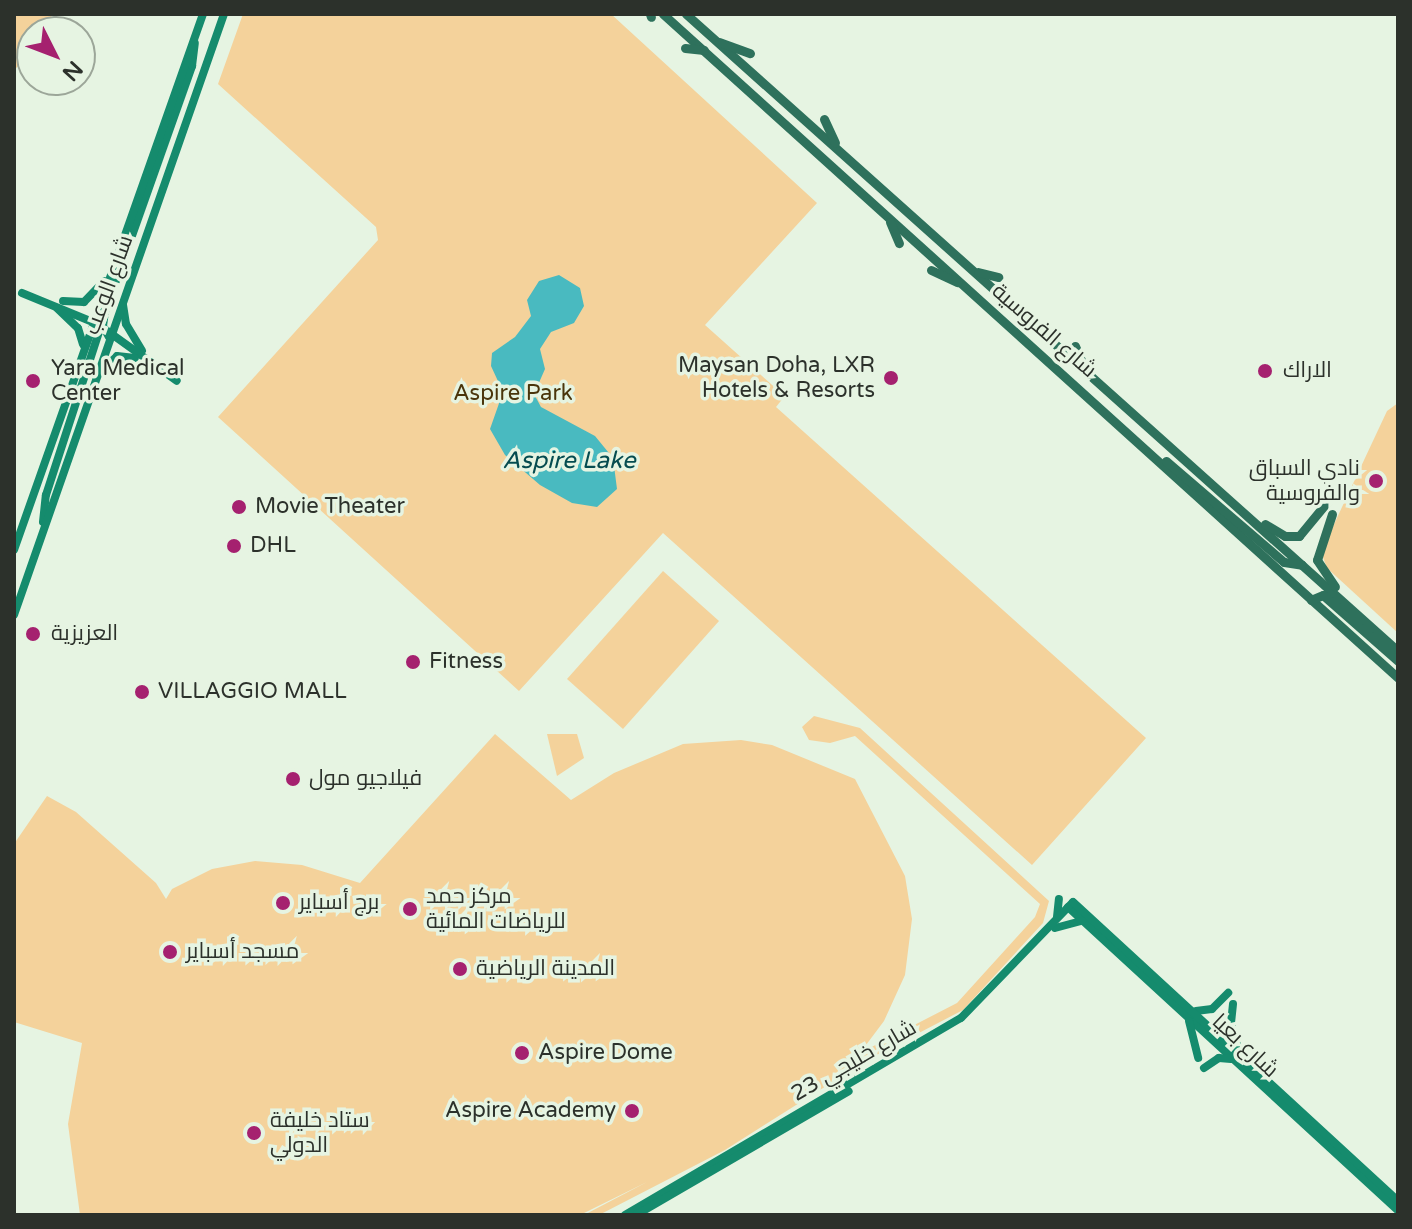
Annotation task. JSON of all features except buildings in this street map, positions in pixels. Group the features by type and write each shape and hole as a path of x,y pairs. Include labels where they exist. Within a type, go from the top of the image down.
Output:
{"highway":[{"name":"شارع الفروسية","path":"663,14 1398,678"},
{"name":"شارع الفروسية","path":"686,14 1398,651"},
{"path":"716,41 750,53"},
{"path":"685,48 704,50"},
{"path":"824,119 839,149"},
{"path":"837,169 893,226 899,243"},
{"path":"931,270 952,279 1009,324"},
{"path":"974,271 998,277"},
{"path":"1075,346 1086,372"},
{"path":"1140,443 1282,560 1302,565"},
{"path":"1227,496 1290,537 1309,529 1332,496"},
{"path":"1332,514 1317,560 1358,614"},
{"path":"1217,530 1265,558"},
{"path":"1311,600 1323,595 1398,661"}],"main road":[{"name":"شارع الوعب","path":"14,615 95,379 108,278 203,14"},
{"name":"شارع الوعب","path":"14,550 82,352 120,308 126,293 224,14"},
{"path":"43,527 44,501 194,60 194,40"},
{"path":"120,308 113,304 160,170 161,152"},
{"path":"163,190 168,204"},
{"path":"65,439 90,354 82,352 80,331 60,304 84,302 108,278"},
{"path":"22,293 102,327 177,381"},
{"path":"95,379 114,357 138,354 123,317 126,293"},
{"path":"21,496 27,508"},
{"path":"1059,899 1054,925 1072,920 1087,923"},
{"name":"شارع خليجي 23","path":"636,1215 944,1036 979,1010 1072,906"},
{"name":"شارع بعيا","path":"1072,906 1231,1059 1398,1210"},
{"name":"شارع بعيا","path":"1072,906 1195,1011 1398,1201"},
{"name":"شارع خليجي 23","path":"625,1215 941,1031 973,1008 1016,968"},
{"path":"1195,1011 1212,1009 1228,993"},
{"path":"1233,1004 1231,1030 1245,1058"},
{"path":"1181,1010 1196,1035 1198,1058"},
{"path":"1204,1068 1219,1058 1231,1059"}],"green space":[{"path":"14,14 52,14 16,16 14,70"},
{"name":"Aspire Park","path":"243,14 611,14 817,203 705,325 780,392 784,397 776,407 1146,738 1032,865 663,533 519,691 218,417 378,240 376,227 218,84"},
{"name":"نادي السباق والفروسية","path":"1398,403 1398,633 1327,568 1321,552 1387,411"},
{"path":"663,571 719,621 623,729 567,679"},
{"name":"المدينة الرياضية","path":"814,716 860,728 1049,901 1043,923 963,1010 869,1059 725,1150 599,1215 584,1215 647,1182 580,1215 80,1215 68,1124 82,1043 14,1022 14,844 47,796 76,812 156,883 166,899 172,889 212,869 255,861 302,865 360,883 495,734 571,800 614,773 683,744 741,740 772,745 855,779 905,876 912,919 905,975 884,1021 860,1053 957,1003 1035,917 1040,904 855,736 830,743 809,740 802,727"},
{"path":"547,734 577,734 584,758 557,776"}],"water":[{"name":"Aspire Lake","path":"559,275 580,288 584,306 574,323 551,332 540,349 545,369 534,394 541,407 595,436 613,458 617,489 597,507 572,503 540,485 505,455 490,429 503,392 491,366 492,353 515,337 531,316 527,300 539,281"}],"place":[{"name":"الاراك","path":"1265,371"},
{"name":"Maysan Doha, LXR Hotels & Resorts","path":"891,378"},
{"name":"Yara Medical Center","path":"33,381"},
{"name":"نادي السباق والفروسية","path":"1376,481"},
{"name":"Movie Theater","path":"239,507"},
{"name":"DHL","path":"234,546"},
{"name":"العزيزية","path":"33,634"},
{"name":"Fitness","path":"413,662"},
{"name":"VILLAGGIO MALL","path":"142,692"},
{"name":"فيلاجيو مول","path":"293,779"},
{"name":"برج أسباير","path":"283,903"},
{"name":"مركز حمد للرياضات المائية","path":"410,909"},
{"name":"مسجد أسباير","path":"170,952"},
{"name":"المدينة الرياضية","path":"460,969"},
{"name":"Aspire Dome","path":"522,1053"},
{"name":"Aspire Academy","path":"632,1111"},
{"name":"ستاد خليفة الدولي","path":"254,1133"}]}
